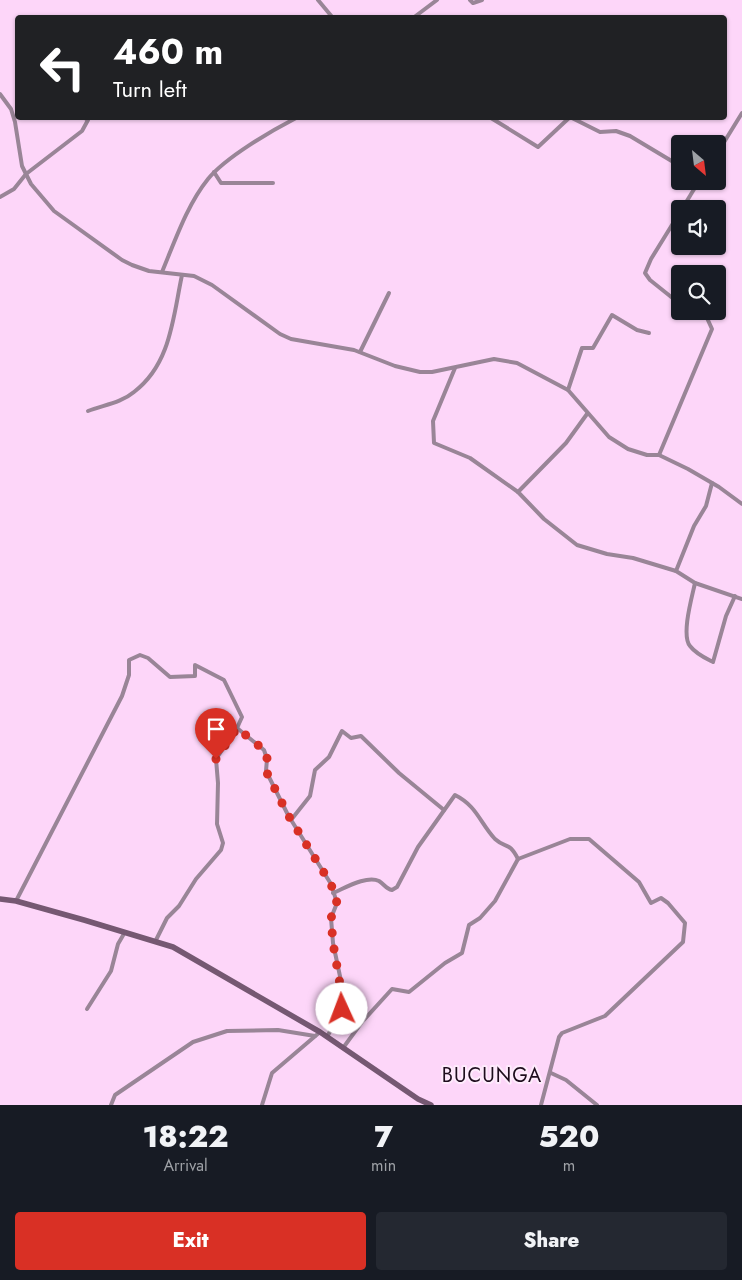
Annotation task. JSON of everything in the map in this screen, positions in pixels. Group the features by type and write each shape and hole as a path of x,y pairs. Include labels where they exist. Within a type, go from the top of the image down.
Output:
{"street":[{"path":"318,0 330,15"},
{"path":"417,15 437,0"},
{"path":"470,0 473,4 482,0"},
{"path":"0,94 11,109 15,122 22,166 41,197 54,211 107,250 132,265 149,271 194,276 212,285 280,334 291,339 360,352 395,366 420,372 432,372 494,358 532,370 568,390 609,438 628,449 647,455 659,455 712,483 742,504"},
{"path":"726,139 742,113"},
{"path":"0,197 14,189 26,174 82,131 88,120"},
{"path":"162,272 186,215 214,172 258,140 293,120"},
{"path":"494,120 538,147 569,120"},
{"path":"575,120 600,132 616,131 630,136 671,161"},
{"path":"214,172 221,183 274,183"},
{"path":"671,227 645,274 671,297"},
{"path":"88,411 115,403 134,392 155,370 167,348 182,275"},
{"path":"360,352 390,292"},
{"path":"568,390 582,348 592,348 612,315 637,330 649,333"},
{"path":"659,455 712,329 708,320"},
{"path":"455,367 434,421 434,443 470,458 518,492 544,519 577,545 676,570 695,583 742,598"},
{"path":"518,492 566,443 587,414"},
{"path":"676,570 694,526 706,506 712,483"},
{"path":"695,583 686,634 689,645 698,654 713,662 726,616 735,596"},
{"path":"16,901 122,696 129,675 129,660 140,655 148,658 170,677 195,676 195,665 224,680 242,717 237,728 216,759 218,783 217,824 224,843 221,850 196,879 179,906 167,918 155,942"},
{"path":"237,728 264,750 267,758 266,771 291,820 331,884 337,903 331,918 333,943 342,989 342,1009 327,1037"},
{"path":"291,820 310,796 315,770 329,757 342,731 351,738 361,736 399,773 444,810"},
{"path":"333,893 371,879 380,881 388,889 392,890 397,887 418,847 455,795 467,801 496,840 512,848 518,859"},
{"path":"342,1048 362,1022 392,989 409,992 445,963 462,953 469,925 480,918 494,901 518,859 570,839 589,839 639,882 651,903 661,898 668,903 685,923 683,942 605,1016 562,1033 559,1037 541,1105"},
{"path":"0,899 16,901 173,947 317,1034"},
{"path":"87,1009 111,971 118,944 125,932"},
{"path":"111,1105 115,1095 193,1042 227,1031 278,1030 317,1034 327,1037 418,1099 430,1105"},
{"path":"262,1105 272,1073 317,1034"},
{"path":"550,1073 566,1080 597,1105"}],"district":[{"name":"BUCUNGA","path":"492,1075"}],"route":[{"path":"216,759 237,728 264,750 267,758 266,771 288,815 331,884 337,903 331,918 333,943 342,996 342,1009"}]}
